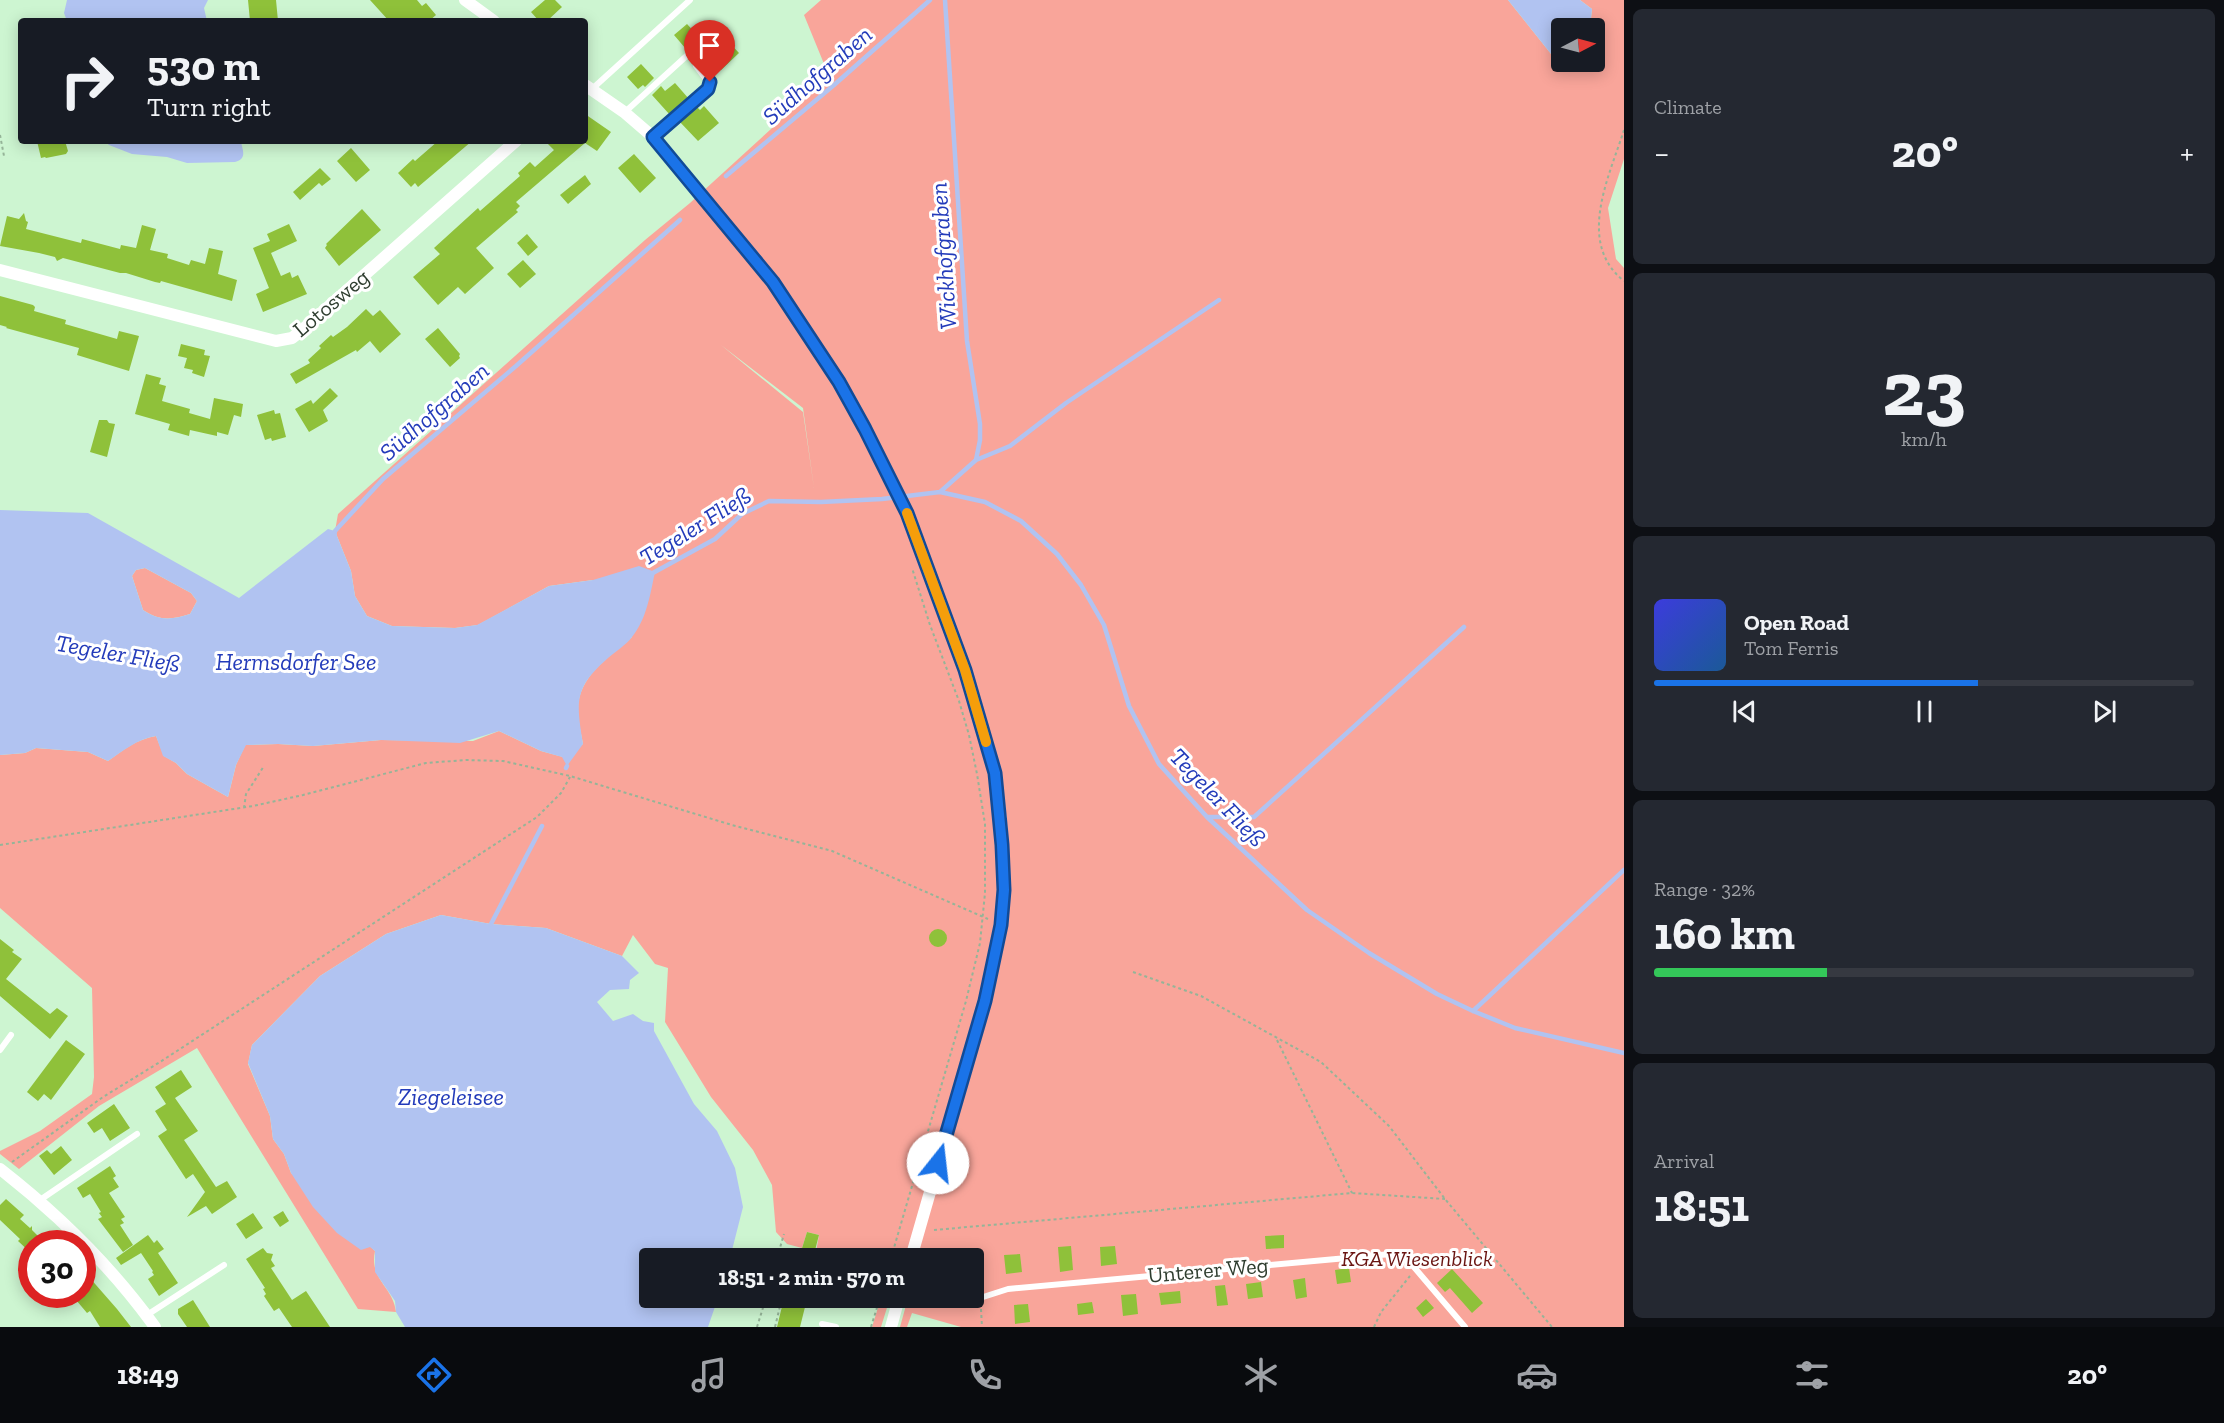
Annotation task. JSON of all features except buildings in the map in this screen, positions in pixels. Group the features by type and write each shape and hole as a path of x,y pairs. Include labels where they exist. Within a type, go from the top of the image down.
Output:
{"street":[{"path":"465,0 490,18"},
{"path":"588,87 649,133 773,282 839,382 907,513 965,670 995,773 1001,822 1004,890 1001,925 985,1001 914,1248"},
{"name":"Lotosweg","path":"0,270 276,341 285,340 301,330 513,144"},
{"path":"1,1169 40,1200 99,1257 155,1327"},
{"path":"891,1327 896,1308"}],"lane":[{"path":"588,87 690,0"},
{"path":"624,112 693,50"},
{"path":"649,133 708,89 710,82 696,66"},
{"path":"0,1050 11,1035"},
{"path":"40,1200 137,1134"},
{"name":"Unterer Weg","path":"984,1297 1008,1289 1041,1285 1402,1253 1465,1327"},
{"path":"147,1316 224,1265"},
{"path":"822,1324 836,1327"}],"path":[{"path":"1624,130 1600,203 1599,243 1613,272 1624,281"},
{"path":"0,135 4,156"},
{"path":"894,1248 966,1001 980,943 984,917 986,860 985,824 977,774 959,701 930,626 910,562"},
{"path":"0,846 244,808 426,763 466,760 503,761 570,776 732,825 832,851 984,917"},
{"path":"244,808 246,794 264,766"},
{"path":"1,1169 103,1096 169,1057 537,817 561,793 570,776"},
{"path":"1133,972 1201,996 1321,1062 1389,1126 1445,1198 1552,1327"},
{"path":"1276,1039 1352,1194"},
{"path":"918,1232 1352,1194 1445,1198"},
{"path":"780,1248 784,1234"},
{"path":"1374,1327 1381,1312 1416,1270"},
{"path":"758,1327 763,1308"},
{"path":"775,1327 780,1308"},
{"path":"871,1327 877,1308"},
{"path":"981,1308 982,1327"}],"green space":[{"name":"KGA Wiesenblick","path":"821,0 1508,0 1551,54 1551,72 1605,72 1605,18 1591,18 1592,9 1580,0 1624,0 1624,159 1608,208 1616,259 1624,268 1624,1327 961,1327 912,1313 907,1327 900,1327 905,1308 984,1308 984,1248 817,1248 819,1235 807,1232 802,1248 787,1244 776,1232 772,1185 753,1150 711,1097 665,1022 668,968 655,964 633,935 622,956 546,928 491,924 441,915 386,934 320,976 252,1045 248,1064 270,1116 273,1139 284,1154 291,1173 375,1251 375,1269 391,1296 396,1312 358,1309 197,1048 99,1106 19,1169 0,1154 0,1151 40,1131 92,1094 94,1077 92,988 0,908 0,755 25,753 36,748 88,752 108,761 136,742 156,736 164,756 176,763 187,774 228,797 236,765 245,745 313,746 381,740 473,741 499,731 541,751 563,757 583,744 578,711 583,688 596,669 632,637 593,580 549,586 478,625 455,628 392,626 367,616 355,596 351,571 335,531 338,514 645,240 690,203 829,76 804,15","holes":["721,345 803,408 814,488 803,412"]},
{"path":"145,568 191,593 197,601 190,614 166,618 143,610 132,576 136,570"},
{"path":"878,1308 887,1308 881,1327 872,1327"}],"water":[{"path":"67,0 208,0 204,8 206,18 66,18 64,13"},
{"path":"1508,0 1580,0 1592,9 1591,18 1551,18 1551,54"},
{"path":"242,144 243,156 235,162 187,163 167,157 132,154 109,145"},
{"name":"Hermsdorfer See","path":"0,510 88,513 239,598 328,529 335,531 351,571 355,596 367,616 392,626 455,628 477,625 549,586 593,580 639,566 655,572 647,606 637,630 627,643 597,669 583,687 579,717 583,744 567,766 562,757 541,751 499,731 460,743 381,740 313,746 246,745 236,765 228,797 187,774 176,763 163,756 156,736 136,743 108,761 88,752 36,748 25,753 0,755","holes":["145,568 191,593 197,601 190,614 160,618 143,610 132,576 136,570"]},
{"name":"Ziegeleisee","path":"441,915 491,924 546,928 622,956 639,973 630,980 629,989 610,990 597,1002 613,1021 633,1014 643,1021 654,1023 654,1031 694,1104 717,1131 735,1168 743,1207 733,1248 639,1248 639,1308 715,1308 708,1327 405,1327 396,1312 395,1301 375,1272 375,1251 370,1247 361,1250 337,1233 313,1207 291,1173 284,1154 273,1139 270,1116 248,1063 252,1045 320,976 386,934"}],"waterway":[{"name":"Südhofgraben","path":"726,176 930,0"},
{"name":"Wickhofgraben","path":"940,492 976,460 980,440 980,424 967,341 945,0"},
{"name":"Südhofgraben","path":"334,537 335,531 383,479 516,366 680,220"},
{"path":"976,460 1010,446 1066,403 1219,300"},
{"name":"Tegeler Fließ","path":"651,574 715,539 742,514 769,501 821,502 882,499 940,492 985,502 1021,521 1057,554 1081,585 1104,625 1129,706 1159,764 1207,817 1307,910 1369,953 1437,994 1473,1011 1515,1028 1624,1053"},
{"path":"1207,817 1254,817 1464,627"},
{"path":"491,924 542,826"},
{"path":"1473,1011 1624,870"}],"slow traffic":[{"path":"907,513 965,670 986,742"}],"route":[{"path":"710,82 708,89 653,137 773,282 839,382 865,429 907,513 965,670 995,773 1001,822 1004,890 1001,925 985,1001 938,1163"}]}
